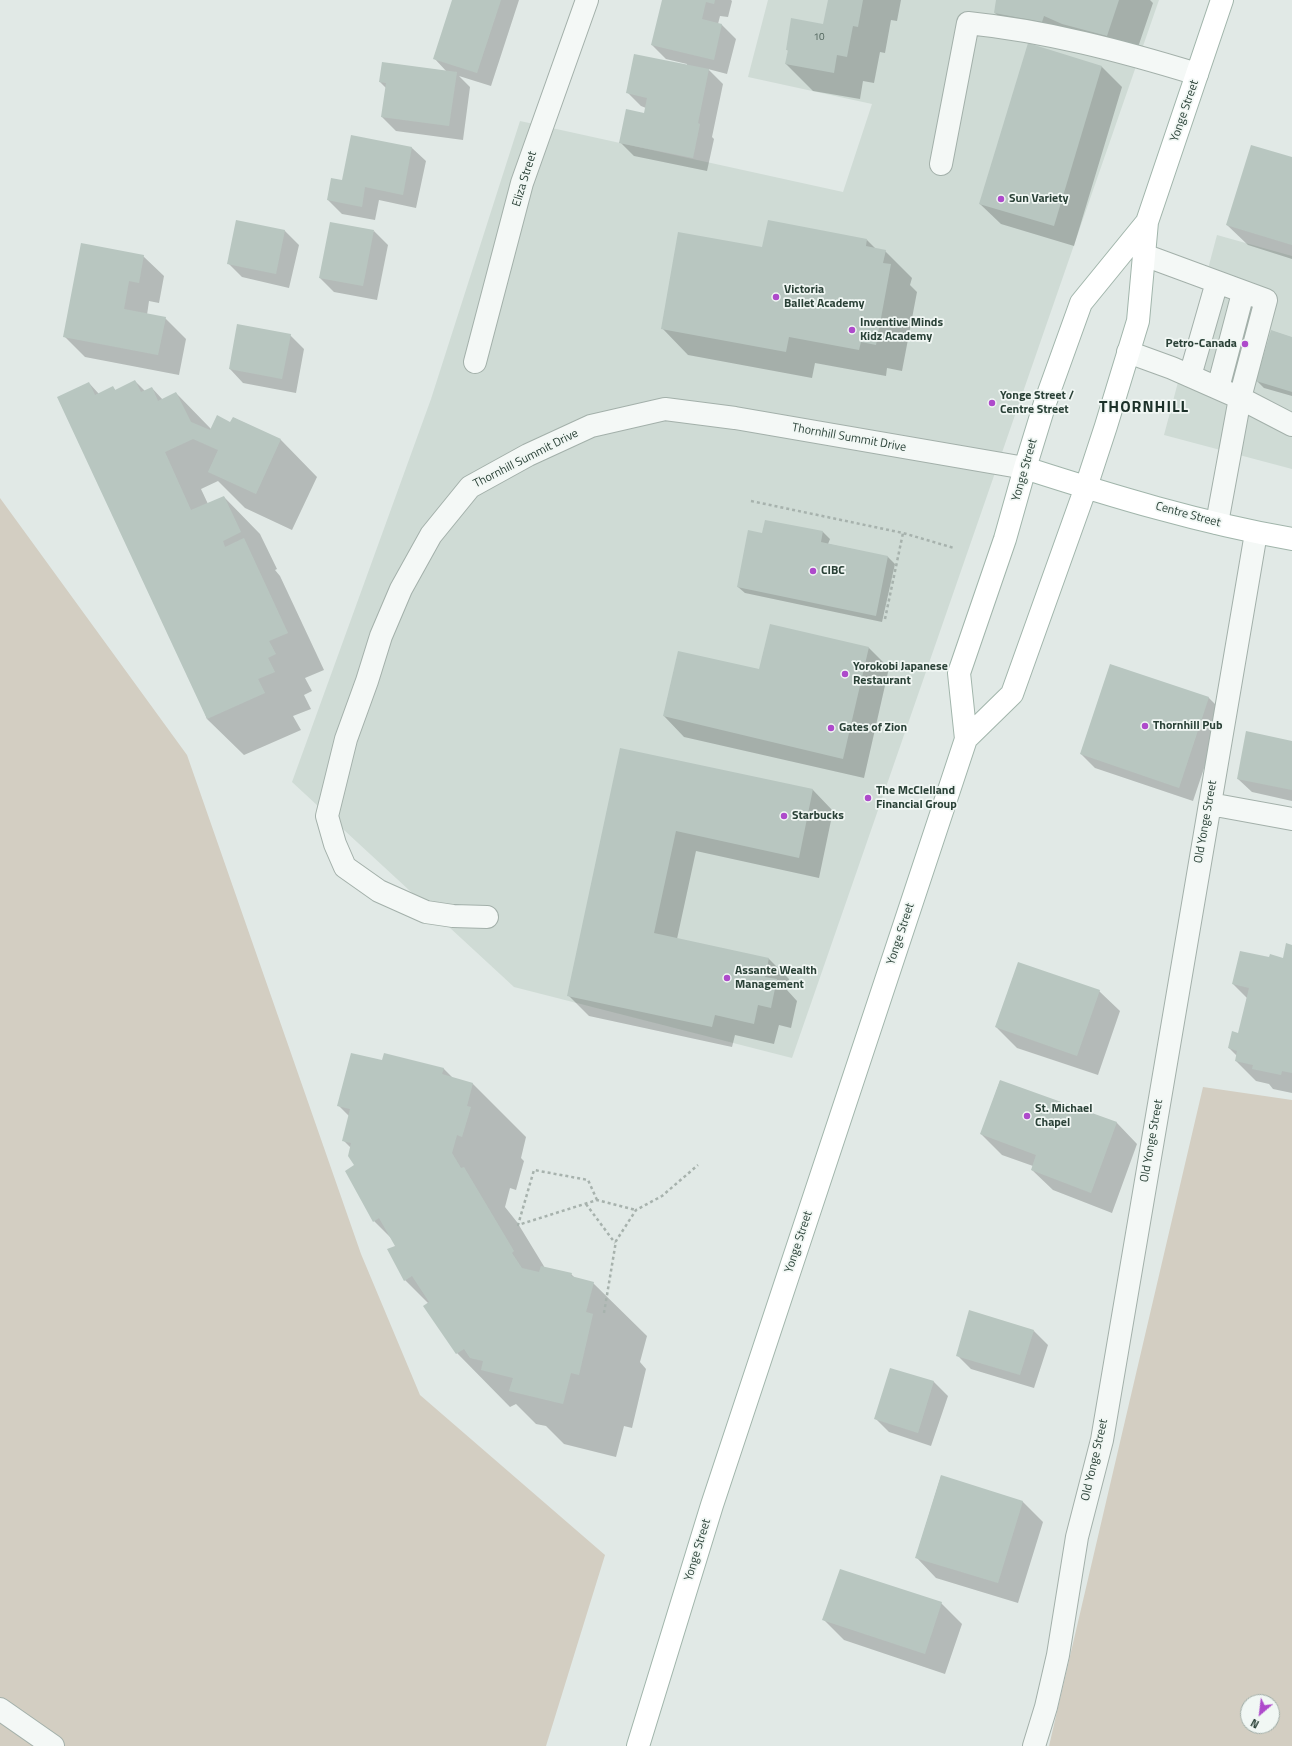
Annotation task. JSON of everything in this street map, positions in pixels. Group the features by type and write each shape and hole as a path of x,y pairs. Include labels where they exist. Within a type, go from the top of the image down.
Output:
{"main road":[{"name":"Yonge Street","path":"966,739 1012,694 1086,487 1138,321 1147,222 1222,0"},
{"name":"Yonge Street","path":"638,1746 712,1505 966,739 958,673 1005,539 1025,468 1046,403 1081,303 1147,222"},
{"name":"Centre Street","path":"1025,468 1086,487 1216,523 1256,533 1292,539"}],"street":[{"name":"Eliza Street","path":"475,362 522,183 587,0"},
{"path":"941,164 968,23 1010,28 1117,51 1197,74"},
{"path":"1144,255 1266,300 1240,398 1216,523"},
{"path":"1190,376 1217,282"},
{"path":"1218,388 1243,292"},
{"path":"1128,352 1172,368 1218,388 1292,425"},
{"name":"Thornhill Summit Drive","path":"487,917 453,916 426,912 379,891 345,867 335,844 327,816 346,740 381,636 401,589 431,535 470,487 528,455 591,426 665,409 735,418 1025,468"},
{"name":"Old Yonge Street","path":"1034,1746 1046,1707 1058,1655 1077,1537 1102,1440 1256,533"},
{"path":"1210,804 1292,819"},
{"path":"0,1709 53,1746"}],"path":[{"path":"751,501 903,533 954,548"},
{"path":"885,619 903,533"},
{"path":"604,1313 615,1243 636,1210 662,1196 698,1165"},
{"path":"597,1200 588,1180 534,1170 518,1225 597,1200 636,1210"},
{"path":"586,1204 615,1243"}],"shaded area":[{"path":"768,0 1159,0 792,1058 514,987 292,782 431,399 520,121 843,192 872,104 748,77"},
{"path":"1217,235 1292,256 1292,469 1164,435"},
{"path":"0,498 187,755 361,1254 420,1395 605,1555 546,1746 0,1746"},
{"path":"1203,1087 1292,1100 1292,1746 1049,1746"}],"building":[{"path":"452,0 501,0 477,73 433,59"},
{"path":"662,0 715,0 714,4 706,2 702,19 722,24 714,60 651,45"},
{"path":"828,0 863,0 858,27 853,26 847,57 837,55 834,73 785,64 791,18 823,24"},
{"path":"996,0 1119,0 1107,36 1062,24 1044,16 1042,22 994,13"},
{"path":"1028,43 1102,66 1054,226 979,204"},
{"path":"634,54 709,69 698,123 700,124 693,158 619,143 626,109 644,113 647,98 626,93"},
{"path":"382,62 457,72 449,126 381,117 386,83 379,82"},
{"path":"351,135 412,147 403,195 365,187 362,207 327,200 331,178 342,180"},
{"path":"1251,145 1292,157 1292,245 1226,225"},
{"path":"236,220 285,230 276,274 227,264"},
{"name":"Victoria Ballet Academy","path":"768,220 867,239 866,246 886,250 883,263 891,264 876,345 861,342 859,350 789,337 786,352 661,329 678,232 762,247"},
{"path":"330,222 374,230 363,286 319,278"},
{"path":"81,243 144,255 139,283 129,281 124,309 166,317 158,355 63,337"},
{"path":"237,324 291,334 282,379 229,369"},
{"path":"1271,330 1292,337 1292,392 1256,381"},
{"path":"135,380 141,392 152,387 158,401 176,392 191,422 210,430 217,415 230,422 233,417 281,439 256,494 208,472 218,450 193,439 165,452 191,510 224,496 241,532 223,541 225,547 244,538 288,633 269,641 276,654 268,658 275,672 258,679 265,693 207,719 57,397 89,382 95,395 113,386 115,390"},
{"name":"CIBC","path":"765,520 823,531 821,542 888,556 876,616 737,587 748,530 762,533"},
{"path":"770,624 869,647 843,759 663,716 678,651 759,669"},
{"name":"Thornhill Pub","path":"1110,664 1209,697 1179,788 1080,754"},
{"path":"1246,731 1292,741 1292,790 1237,779"},
{"path":"620,748 813,789 799,858 676,831 654,933 769,958 765,977 777,979 771,1008 758,1005 754,1024 715,1015 712,1027 567,996"},
{"path":"1286,943 1292,945 1292,1073 1282,1071 1281,1075 1252,1069 1253,1065 1235,1061 1237,1051 1228,1048 1232,1031 1238,1033 1249,988 1232,984 1240,951 1269,957 1270,954 1283,958"},
{"path":"1018,962 1100,990 1077,1056 995,1027"},
{"path":"351,1053 382,1060 384,1053 444,1068 442,1074 473,1083 467,1106 471,1107 462,1137 457,1135 452,1153 461,1168 464,1167 514,1251 512,1253 522,1268 539,1272 541,1266 572,1273 571,1276 594,1282 586,1312 593,1314 579,1375 571,1373 563,1404 509,1391 513,1378 481,1370 483,1361 470,1358 464,1349 456,1354 423,1306 429,1302 412,1276 404,1281 387,1249 395,1246 379,1218 373,1222 345,1171 354,1165 348,1156 351,1143 342,1141 350,1109 337,1106"},
{"path":"1000,1080 1117,1122 1091,1193 1031,1170 1036,1155 980,1134"},
{"path":"969,1310 1034,1330 1020,1375 956,1356"},
{"path":"890,1368 934,1381 918,1433 874,1419"},
{"path":"941,1475 1023,1501 998,1583 915,1558"},
{"path":"840,1569 942,1602 925,1654 822,1620"}],"place":[{"name":"Sun Variety","path":"1001,199"},
{"name":"Victoria Ballet Academy","path":"776,297"},
{"name":"Inventive Minds Kidz Academy","path":"852,330"},
{"name":"Petro-Canada","path":"1245,344"},
{"name":"Yonge Street / Centre Street","path":"992,403"},
{"name":"CIBC","path":"813,571"},
{"name":"Yorokobi Japanese Restaurant","path":"845,674"},
{"name":"Thornhill Pub","path":"1145,726"},
{"name":"Gates of Zion","path":"831,728"},
{"name":"The McClelland Financial Group","path":"868,798"},
{"name":"Starbucks","path":"784,816"},
{"name":"Assante Wealth Management","path":"727,978"},
{"name":"St. Michael Chapel","path":"1027,1116"}],"district":[{"name":"THORNHILL","path":"1144,408"}]}
